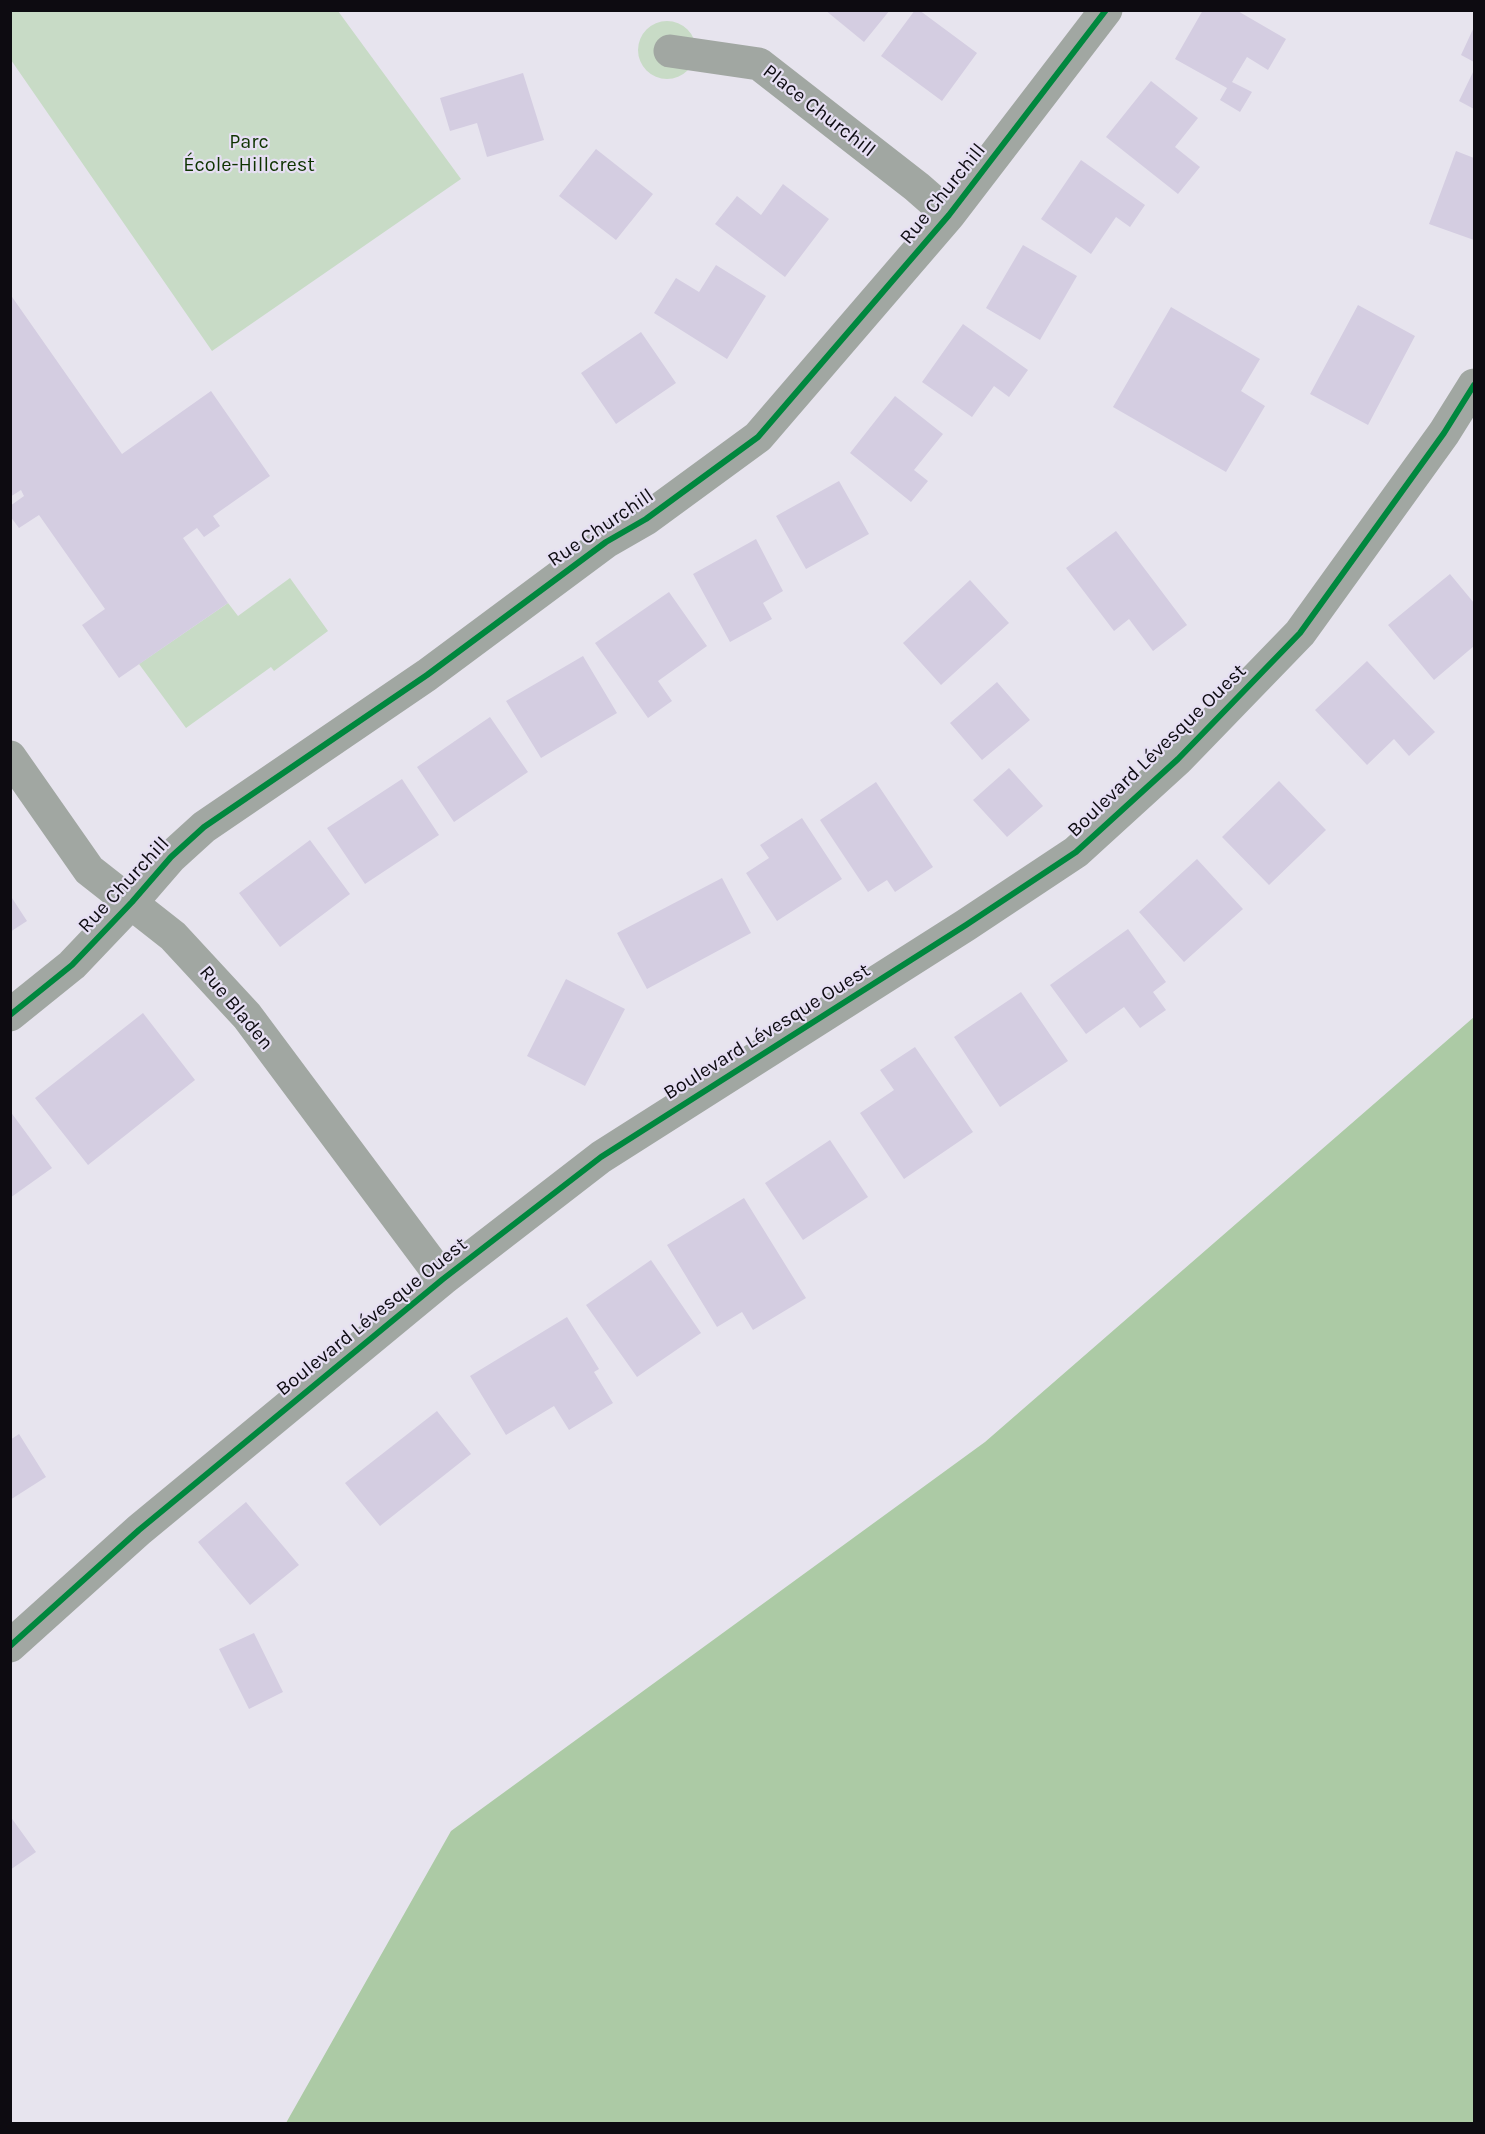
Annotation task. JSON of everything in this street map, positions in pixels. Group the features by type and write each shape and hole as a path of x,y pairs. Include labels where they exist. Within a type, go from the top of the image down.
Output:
{"street":[{"name":"Rue Churchill","path":"10,1015 72,965 171,857 204,827 427,675 606,542 646,519 758,436 949,215 1106,10"},
{"name":"Place Churchill","path":"669,51 759,64 917,187 949,215"},
{"name":"Boulevard Lévesque Ouest","path":"10,1646 139,1530 443,1279 600,1157 966,925 1076,852 1178,759 1300,633 1444,433 1474,385"},
{"name":"Rue Bladen","path":"10,757 89,870 173,936 247,1016 443,1279"}],"green space":[{"name":"Parc École-Hillcrest","path":"10,11 338,11 461,179 212,351 11,60"},
{"path":"667,21 678,23 691,34 696,50 694,61 683,74 667,79 656,77 643,66 638,50 640,39 651,26"},
{"path":"290,578 328,631 274,671 271,667 186,728 139,664 228,603 238,616"},
{"path":"1474,1017 1474,2123 286,2123 451,1831 985,1442"}],"building":[{"path":"825,10 890,10 864,42"},
{"path":"915,10 919,10 977,53 942,101 881,56"},
{"path":"1203,10 1236,10 1286,39 1268,70 1247,57 1232,82 1252,92 1240,112 1220,100 1227,88 1175,59"},
{"path":"1474,27 1474,62 1461,55"},
{"path":"1474,70 1474,109 1459,101"},
{"path":"523,73 544,140 487,157 477,123 450,131 440,98"},
{"path":"1151,81 1198,118 1175,147 1200,167 1178,194 1106,137"},
{"path":"596,149 653,194 616,240 559,196"},
{"path":"1456,151 1474,158 1474,240 1429,224"},
{"path":"1081,160 1145,205 1130,227 1116,217 1091,254 1041,219"},
{"path":"783,184 829,219 785,277 715,224 737,196 761,215"},
{"path":"1023,245 1077,276 1040,340 986,308"},
{"path":"716,265 766,296 727,359 654,313 676,278 699,292"},
{"path":"10,294 122,454 211,391 270,476 213,516 220,526 204,537 197,528 183,538 228,603 119,678 82,625 105,609 39,515 19,528 10,516 10,506 24,496 21,490 10,497"},
{"path":"1358,305 1415,336 1368,425 1310,394"},
{"path":"1171,307 1260,359 1241,391 1265,406 1226,472 1113,407"},
{"path":"963,324 1028,370 1009,397 994,386 972,417 922,382"},
{"path":"641,332 676,383 616,424 581,373"},
{"path":"895,396 943,434 914,470 928,481 911,502 850,453"},
{"path":"839,481 869,534 806,569 776,516"},
{"path":"1116,531 1187,625 1153,651 1129,619 1114,631 1066,568"},
{"path":"756,539 783,591 763,603 772,619 730,642 693,574"},
{"path":"1450,574 1474,603 1474,646 1434,680 1388,625"},
{"path":"970,580 1009,623 941,685 903,643"},
{"path":"669,592 707,646 658,681 672,701 648,718 595,643"},
{"path":"583,656 617,713 541,758 506,701"},
{"path":"1367,661 1435,732 1409,756 1394,739 1367,765 1315,710"},
{"path":"997,682 1030,720 982,760 950,723"},
{"path":"490,717 528,772 454,822 417,767"},
{"path":"1009,768 1043,806 1007,837 973,800"},
{"path":"402,779 439,835 365,884 327,828"},
{"path":"1279,781 1326,830 1269,885 1222,837"},
{"path":"876,782 933,867 895,892 887,880 868,892 820,820"},
{"path":"802,818 842,879 777,921 746,873 769,858 760,845"},
{"path":"310,840 350,894 280,947 239,893"},
{"path":"1197,859 1243,909 1184,962 1139,912"},
{"path":"722,878 751,933 647,989 617,933"},
{"path":"10,895 27,921 10,932"},
{"path":"1128,929 1166,982 1153,992 1166,1010 1140,1028 1124,1007 1086,1034 1050,985"},
{"path":"566,979 625,1009 585,1086 527,1056"},
{"path":"1021,992 1068,1061 1000,1107 954,1037"},
{"path":"143,1013 195,1080 88,1165 35,1098"},
{"path":"915,1047 973,1132 904,1179 860,1113 894,1090 880,1070"},
{"path":"10,1111 52,1168 10,1198"},
{"path":"830,1140 868,1197 803,1240 765,1183"},
{"path":"744,1198 806,1298 753,1330 742,1312 717,1327 667,1245"},
{"path":"651,1260 701,1333 637,1377 586,1305"},
{"path":"567,1317 599,1369 594,1372 613,1403 569,1430 554,1406 506,1435 470,1376"},
{"path":"437,1411 471,1454 380,1526 345,1483"},
{"path":"19,1434 46,1477 10,1500 10,1440"},
{"path":"246,1502 299,1565 250,1605 198,1542"},
{"path":"254,1633 283,1692 249,1709 219,1649"},
{"path":"10,1816 36,1852 10,1870"}],"cycle path":[{"path":"10,1015 72,965 171,857 204,827 427,675 606,542 646,519 758,437 949,215 1106,10"},
{"path":"10,1646 139,1530 443,1279 601,1157 966,925 1076,852 1178,759 1300,633 1444,433 1474,385"}]}
